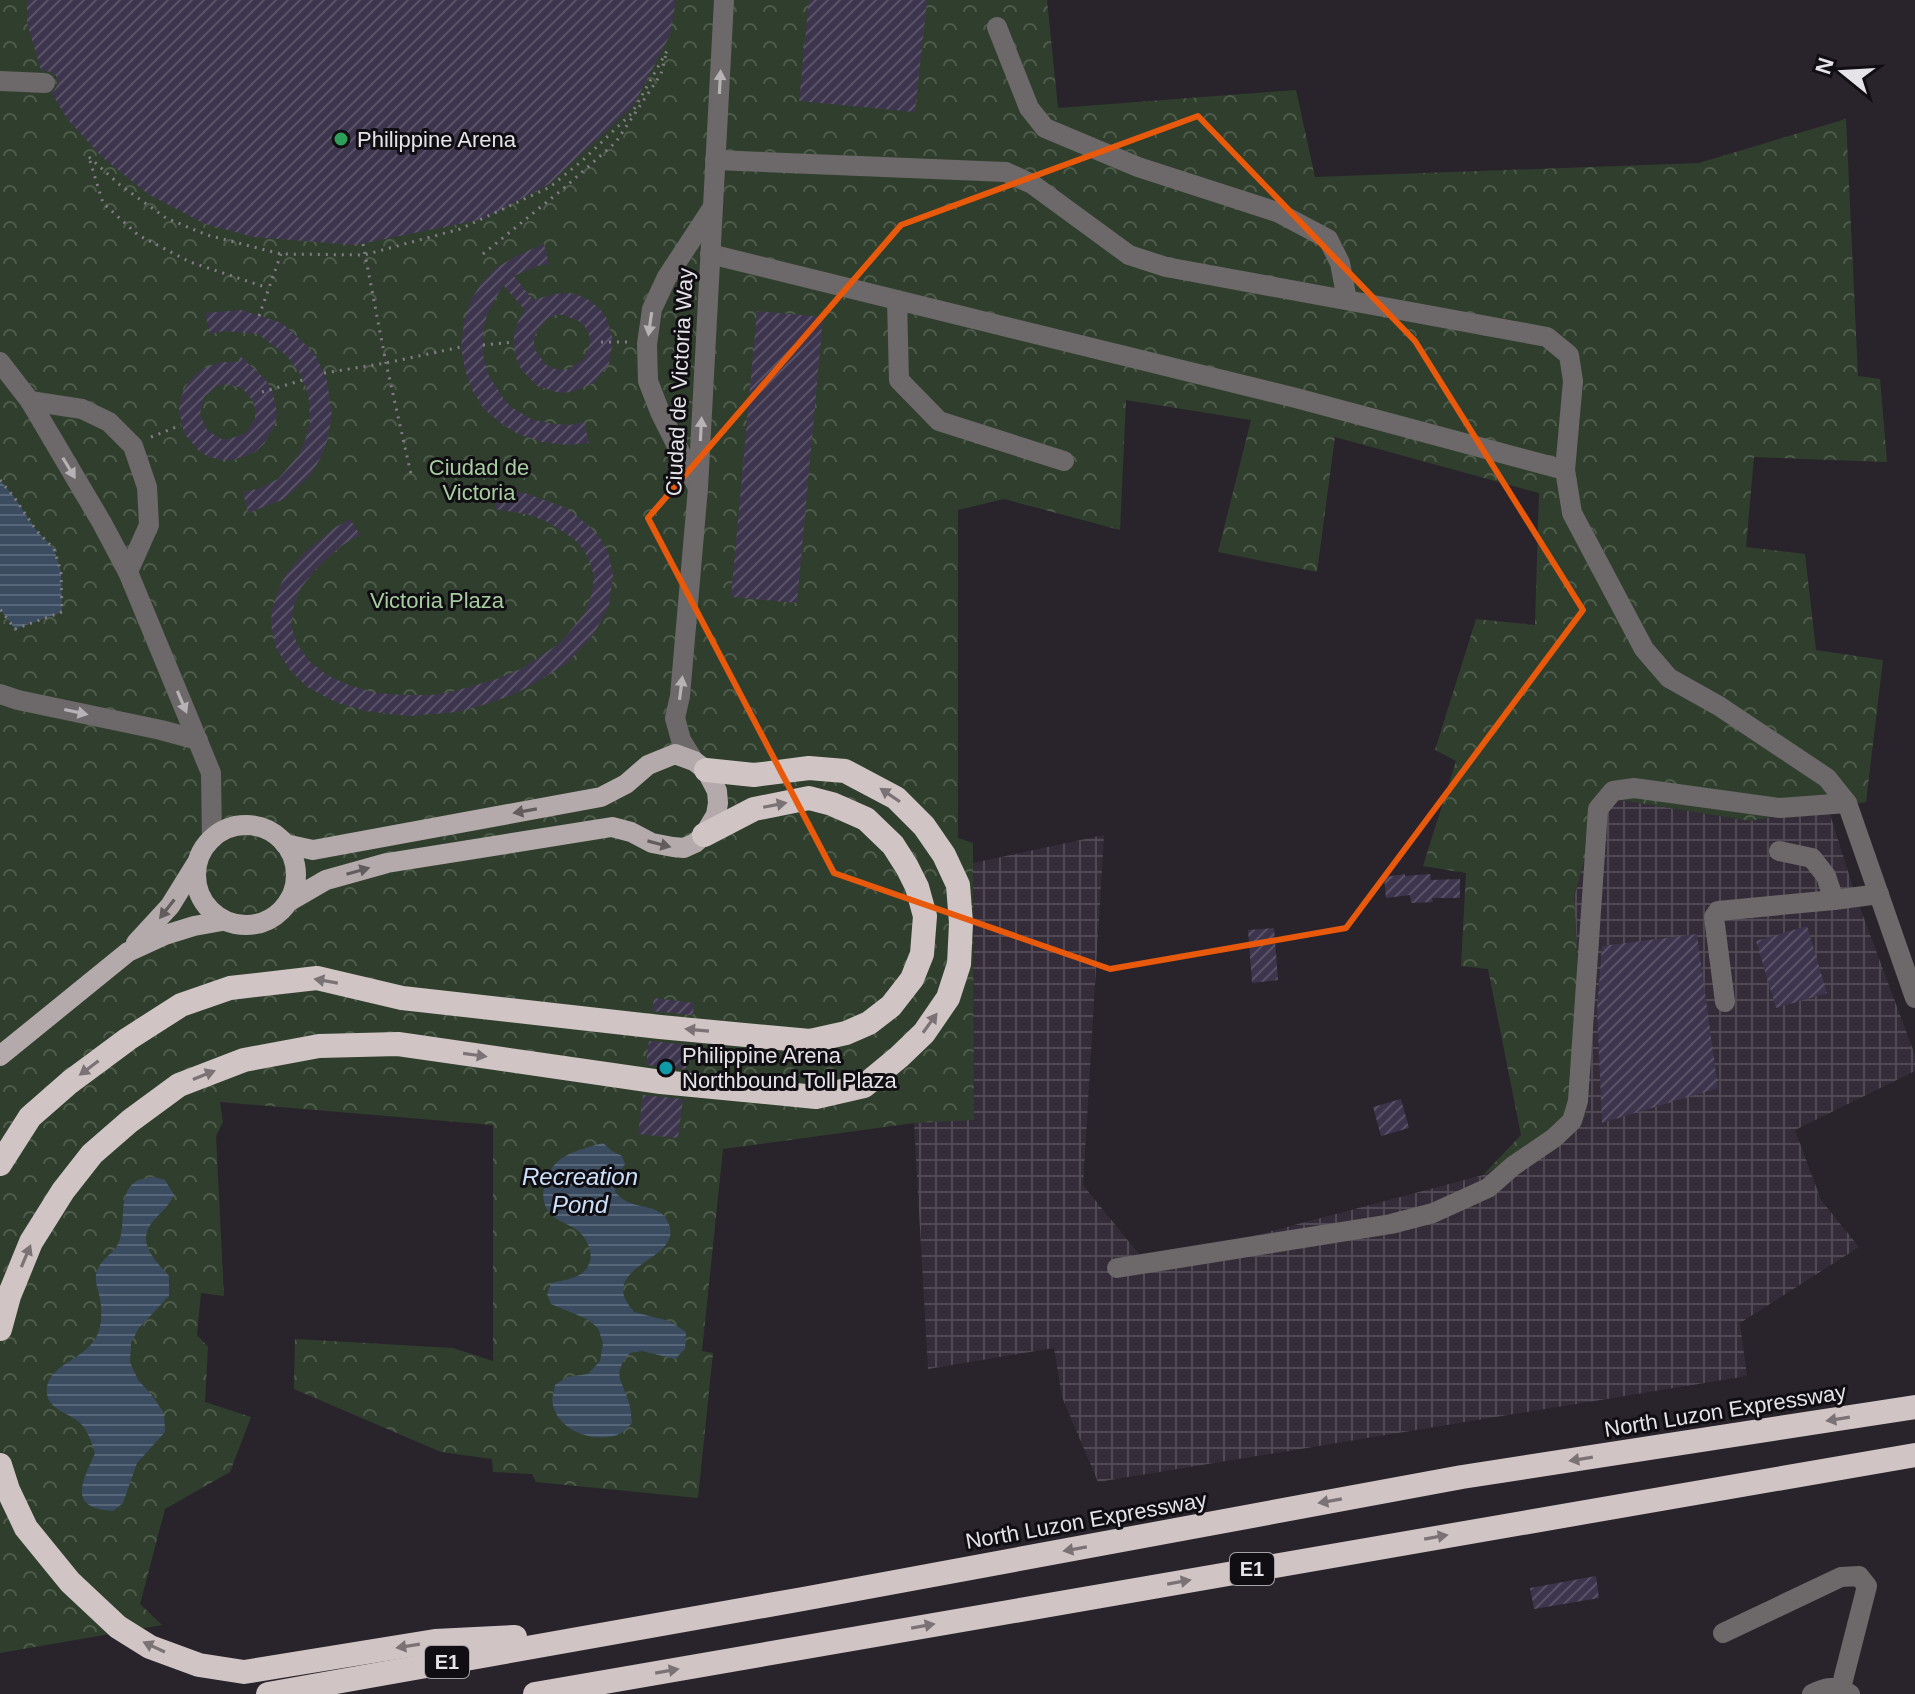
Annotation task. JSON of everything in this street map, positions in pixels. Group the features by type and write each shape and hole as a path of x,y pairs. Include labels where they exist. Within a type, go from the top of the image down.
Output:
{"highway":[{"path":"0,1329 9,1296 31,1242 63,1191 92,1154 179,1085 244,1060 319,1046 398,1044 661,1082 816,1097 864,1086 924,1033 948,998 959,964 961,923 958,885 944,855 924,826 896,798 845,771 809,768 754,775 700,765"},
{"path":"0,1164 30,1117 70,1082 181,1005 230,988 317,978 402,998 810,1041 846,1033 869,1023 891,1006 912,979 922,954 925,916 917,887 907,867 893,845 866,819 809,798 754,809 704,835"},
{"name":"North Luzon Expressway","path":"268,1694 1462,1477 1915,1407"},
{"name":"E1","path":"535,1694 1915,1455"},
{"path":"0,1465 26,1528 70,1582 118,1627 150,1647 199,1665 244,1672 435,1641 626,1630"},
{"path":"556,1694 590,1684"}],"main road":[{"path":"128,952 194,926 222,921 236,925 260,923 326,880 387,863 612,827 631,832 652,843 684,848 704,835 716,815 717,791 700,765 675,754 648,765 626,784 601,797 313,850 285,844"},
{"path":"1,1053 128,952 170,906 212,839 228,828 257,826 268,830 285,844 295,868 294,885 288,902"},
{"path":"199,859 196,872 200,895 222,921"}],"street":[{"name":"Ciudad de Victoria Way","path":"700,765 681,740 675,718 680,696 698,488 724,0"},
{"path":"997,27 1029,108 1045,128 1138,167 1277,212 1328,239 1340,263 1347,300"},
{"path":"0,81 45,83"},
{"path":"715,160 1006,172 1032,184 1129,255 1166,267 1547,337 1569,355 1573,381 1565,470 1572,513 1644,649 1669,678 1719,706 1827,778 1847,803 1915,998"},
{"path":"698,488 648,381 647,344 652,309 667,277 713,207"},
{"path":"710,254 1296,398 1565,470"},
{"path":"897,300 899,380 939,421 1064,461"},
{"path":"0,362 30,401 128,572 211,773 212,839"},
{"path":"30,401 82,409 109,422 133,446 147,487 149,525 128,572"},
{"path":"0,694 198,740"},
{"path":"1117,1268 1391,1224 1433,1213 1488,1188 1572,1121 1578,1101 1598,809 1613,791 1634,788 1780,808 1847,803"},
{"path":"1779,851 1812,858 1826,876 1834,900"},
{"path":"1725,1002 1714,917 1718,911 1879,894"},
{"path":"1723,1633 1841,1577 1859,1576 1867,1586 1845,1691 1826,1687 1812,1694"}],"path":[{"path":"268,288 190,262 138,235 103,203 89,157 120,185 166,218 207,235 281,254 364,255 460,229 550,187 632,113 668,49 661,74 616,142 483,254"},
{"path":"363,244 411,474"},
{"path":"259,316 281,254"},
{"path":"483,345 514,342"},
{"path":"601,342 647,344"},
{"path":"324,373 461,347"},
{"path":"262,392 303,380"},
{"path":"133,446 181,425"},
{"path":"0,480 36,530 54,549 61,572 62,612 15,629 0,609"}],"highlighted area":[{"path":"1198,116 1415,341 1583,610 1346,928 1110,969 834,873 648,518 901,225"}],"shaded area":[{"path":"1602,797 1750,821 1828,808 1856,897 1915,1055 1915,1071 1795,1130 1821,1200 1859,1247 1740,1323 1747,1376 1098,1482 1062,1397 1054,1348 928,1369 914,1123 974,1119 973,863 1104,835 1083,1185 1147,1264 1483,1175 1586,1116 1574,897"}],"green space":[{"name":"Ciudad de Victoria","path":"0,0 1047,0 1058,108 1296,90 1315,177 1699,163 1846,119 1858,376 1880,379 1887,462 1754,457 1746,547 1805,554 1816,650 1883,660 1866,802 1750,821 1602,797 1574,897 1586,1116 1483,1175 1521,1135 1488,969 1461,966 1466,873 1423,866 1456,761 1435,750 1476,619 1535,625 1539,493 1335,437 1317,572 1218,552 1251,420 1126,400 1120,530 1004,499 958,510 958,838 973,843 974,1120 914,1123 723,1149 702,1351 713,1353 698,1498 536,1482 532,1474 493,1472 492,1459 441,1452 294,1389 295,1339 453,1348 493,1361 493,1125 220,1102 223,1122 216,1136 224,1296 201,1293 197,1335 208,1347 205,1402 251,1417 230,1472 165,1509 140,1604 162,1625 0,1653"}],"water":[{"path":"0,480 36,530 54,549 61,572 62,612 15,629 0,609"},
{"name":"Recreation Pond","path":"603,1143 622,1156 625,1164 616,1177 615,1192 630,1203 660,1212 668,1222 670,1234 659,1252 630,1275 624,1284 625,1298 634,1312 669,1321 686,1332 685,1349 675,1359 642,1351 630,1353 624,1360 619,1372 630,1405 632,1423 617,1435 598,1437 570,1428 556,1414 552,1403 555,1385 567,1377 588,1374 600,1361 603,1343 598,1328 587,1319 551,1304 547,1294 551,1283 581,1274 590,1263 591,1256 584,1237 548,1211 543,1194 547,1177 558,1161 573,1152"},
{"path":"153,1177 165,1180 174,1195 154,1220 146,1236 149,1250 169,1276 169,1296 139,1328 131,1343 130,1362 138,1380 164,1413 165,1432 137,1463 123,1503 113,1511 98,1509 89,1505 82,1492 95,1453 89,1436 78,1421 52,1405 47,1387 56,1371 81,1354 95,1339 101,1314 97,1270 120,1239 129,1188 137,1181"}],"building":[{"name":"Philippine Arena","path":"27,0 676,0 670,35 633,106 549,184 483,219 355,245 254,237 205,224 148,194 102,157 68,120 52,94 58,84 56,76 41,70 27,23"},
{"path":"809,0 927,0 915,112 799,101"},
{"path":"544,244 549,264 514,276 533,300 567,293 589,300 599,308 606,317 613,340 609,364 594,383 572,392 560,393 537,386 521,369 514,346 514,334 525,310 503,285 487,314 484,327 483,355 488,374 511,407 531,419 570,425 584,422 589,443 568,445 542,442 518,434 485,410 472,390 461,347 464,321 471,300 496,268","holes":["563,315 585,327 590,343 584,359 569,369 561,370 545,364 535,350 534,341 536,332 547,319"]},
{"path":"241,310 282,323 316,356 327,381 332,415 327,441 310,476 284,499 248,513 243,492 278,479 299,455 310,422 306,387 286,355 258,334 223,331 210,334 205,313"},
{"path":"757,311 823,317 797,603 731,597"},
{"path":"240,356 272,389 277,412 275,424 264,444 255,452 233,460 221,460 199,451 184,433 179,410 181,398 185,387 201,370 223,362 238,362","holes":["226,384 242,388 253,401 255,418 246,433 221,439 207,430 200,414 204,397 217,386"]},
{"path":"497,489 525,493 566,508 589,526 608,552 613,574 609,605 594,634 566,664 512,695 480,706 456,712 409,716 365,711 335,702 307,687 289,669 276,648 271,625 280,586 305,552 350,519 360,535 341,546 300,589 291,625 297,644 309,661 327,675 376,693 432,695 497,679 523,668 560,643 585,613 594,576 590,563 574,539 548,522 526,514 495,509"},
{"path":"1430,874 1431,880 1460,879 1460,898 1432,898 1433,902 1411,903 1410,895 1386,898 1384,877"},
{"path":"1807,926 1827,993 1776,1008 1756,941"},
{"path":"1274,928 1278,980 1252,983 1248,930"},
{"path":"1697,934 1718,1088 1602,1123 1597,1010 1602,946"},
{"path":"654,998 694,1003 693,1015 652,1011"},
{"path":"649,1041 689,1045 686,1069 646,1065"},
{"path":"643,1095 683,1099 678,1138 638,1134"},
{"path":"1401,1099 1409,1128 1381,1136 1373,1107"},
{"path":"1596,1576 1599,1598 1534,1609 1530,1588"}],"place":[{"name":"Philippine Arena","path":"341,139"},
{"name":"Philippine Arena Northbound Toll Plaza","path":"666,1068"}],"park label":[{"name":"Victoria Plaza","path":"437,600"}]}
